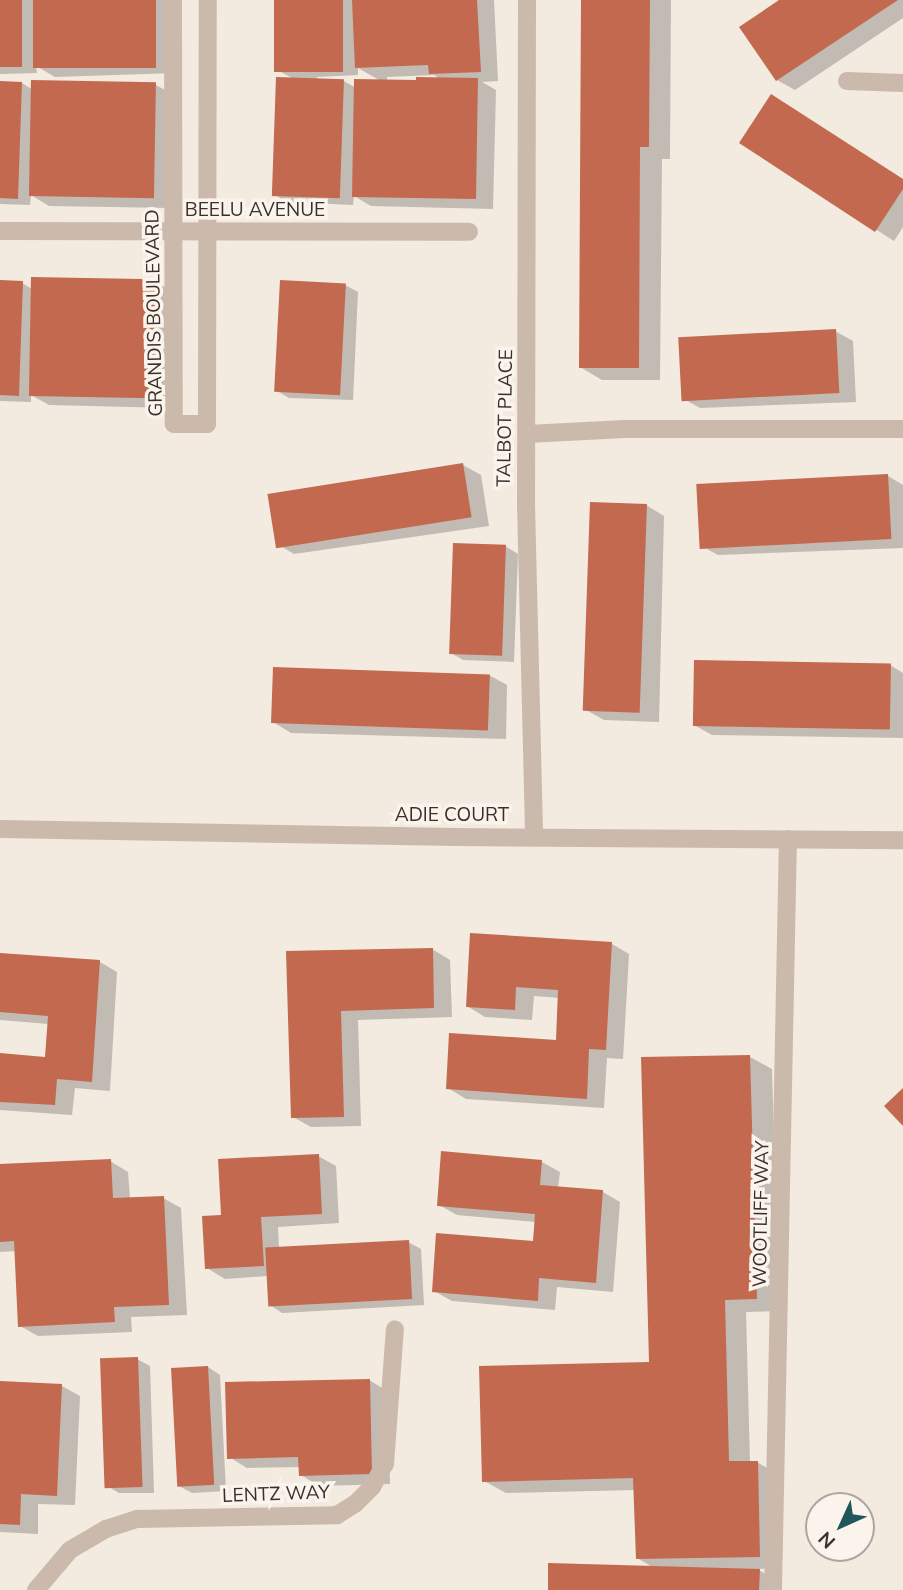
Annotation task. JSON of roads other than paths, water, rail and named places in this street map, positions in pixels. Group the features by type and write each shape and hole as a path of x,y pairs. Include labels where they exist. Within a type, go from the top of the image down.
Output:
{"street":[{"name":"GRANDIS BOULEVARD","path":"173,0 174,424 207,424 205,231 208,0"},
{"name":"TALBOT PLACE","path":"527,0 527,434 534,836"},
{"path":"847,81 903,83"},
{"name":"BEELU AVENUE","path":"0,231 468,232"},
{"path":"527,434 625,429 903,429"},
{"name":"ADIE COURT","path":"0,829 903,840"},
{"name":"WOOTLIFF WAY","path":"773,1590 788,839"},
{"name":"LENTZ WAY","path":"36,1590 71,1550 106,1529 137,1519 337,1515 356,1503 372,1487 385,1464 395,1329"}]}
